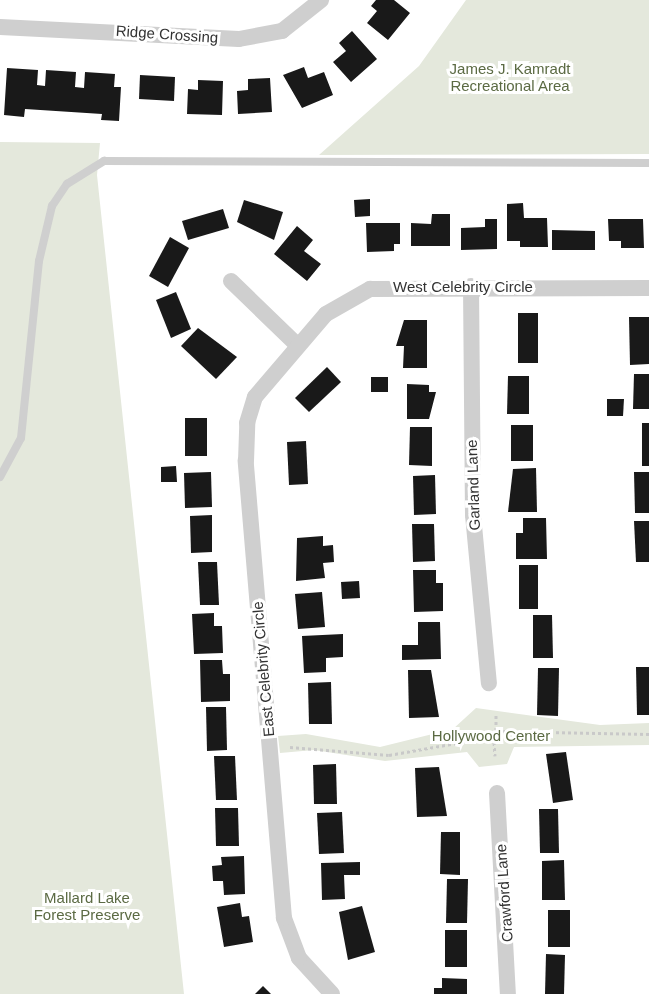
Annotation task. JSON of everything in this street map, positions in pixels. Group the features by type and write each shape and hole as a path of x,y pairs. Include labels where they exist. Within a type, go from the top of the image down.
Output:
{"street":[{"name":"Ridge Crossing","path":"0,27 239,39 282,31 321,0"},
{"path":"231,281 296,344"},
{"name":"West Celebrity Circle","path":"296,344 326,314 363,292 471,286 649,288"},
{"name":"Garland Lane","path":"471,286 473,515 489,683"},
{"name":"East Celebrity Circle","path":"296,344 255,397 247,423 246,461 284,918 299,958 332,994"},
{"name":"Crawford Lane","path":"497,793 508,994"}],"lane":[{"path":"0,477 21,438 39,261 52,206 67,183 95,165 649,163"}],"path":[{"path":"290,747 389,755 490,737 496,731 496,715"},
{"path":"496,731 501,734 649,734"},
{"path":"494,742 501,734"},
{"path":"490,737 494,742 495,756"}],"green space":[{"name":"James J. Kamradt Recreational Area","path":"466,0 649,0 649,154 319,155 419,66"},
{"name":"Mallard Lake Forest Preserve","path":"0,142 100,143 97,175 184,994 0,994"},
{"name":"Hollywood Center","path":"476,708 600,725 649,723 649,745 514,747 507,764 479,767 467,752 385,761 314,750 280,753 278,736 306,734 380,747 453,729"}],"building":[{"path":"376,0 394,0 410,13 388,40 367,23 377,11 371,6"},
{"path":"352,31 377,59 351,82 333,62 346,51 339,43"},
{"path":"304,67 308,78 324,72 333,95 302,108 283,75"},
{"path":"7,68 38,70 37,85 45,86 46,70 76,72 75,87 84,88 85,72 115,74 114,87 121,87 119,121 101,120 102,114 25,109 24,117 4,115"},
{"path":"140,75 175,77 174,101 139,99"},
{"path":"270,78 272,112 238,114 237,91 248,90 248,79"},
{"path":"198,80 223,81 222,115 187,114 188,89 198,90"},
{"path":"370,199 370,216 355,217 354,200"},
{"path":"244,200 283,212 274,240 237,222"},
{"path":"523,203 524,218 547,218 548,247 520,247 520,241 507,241 507,204"},
{"path":"223,209 229,228 188,240 182,221"},
{"path":"432,214 450,214 450,246 411,246 411,223 431,224"},
{"path":"485,219 497,219 497,249 461,250 461,228 485,227"},
{"path":"608,219 643,219 644,248 621,248 621,241 609,241"},
{"path":"366,223 400,223 400,244 394,244 394,251 367,252"},
{"path":"297,226 313,240 304,251 321,264 307,281 274,254"},
{"path":"552,230 595,231 595,250 552,250"},
{"path":"170,237 189,248 168,287 149,276"},
{"path":"176,292 191,329 171,338 156,300"},
{"path":"518,313 538,313 538,363 518,363"},
{"path":"629,317 649,317 649,364 630,365"},
{"path":"404,320 427,320 427,368 403,368 404,346 396,346"},
{"path":"198,328 237,357 216,379 181,346"},
{"path":"327,367 341,382 309,412 295,398"},
{"path":"634,374 649,374 649,409 633,409"},
{"path":"508,376 529,376 529,414 507,414"},
{"path":"371,377 388,377 388,392 371,392"},
{"path":"407,384 429,385 429,392 436,392 429,419 407,419"},
{"path":"607,399 624,399 623,416 607,416"},
{"path":"185,418 207,418 207,456 185,456"},
{"path":"642,423 649,423 649,466 642,466"},
{"path":"511,425 533,425 533,461 511,461"},
{"path":"410,427 432,427 432,466 409,465"},
{"path":"306,441 308,484 289,485 287,442"},
{"path":"176,466 177,482 161,482 161,467"},
{"path":"536,468 537,512 508,512 513,469"},
{"path":"211,472 212,507 185,508 184,473"},
{"path":"634,472 649,472 649,513 635,513"},
{"path":"435,475 436,514 414,515 413,476"},
{"path":"212,515 212,552 191,553 190,516"},
{"path":"523,518 546,518 547,559 516,559 516,533 523,533"},
{"path":"634,521 649,521 649,562 636,562"},
{"path":"412,524 434,524 435,561 413,562"},
{"path":"323,536 323,546 333,545 334,562 323,563 325,578 296,581 297,538"},
{"path":"198,562 217,562 219,605 200,605"},
{"path":"519,565 538,565 538,609 519,609"},
{"path":"413,570 436,570 436,583 443,583 443,611 414,612"},
{"path":"359,581 360,598 342,599 341,582"},
{"path":"322,592 325,627 298,629 295,594"},
{"path":"214,613 214,626 222,626 223,653 194,654 192,614"},
{"path":"533,615 552,615 553,658 533,658"},
{"path":"418,622 440,622 441,659 402,660 402,645 418,645"},
{"path":"343,634 343,657 326,658 326,672 304,673 302,636"},
{"path":"200,660 222,660 223,674 230,674 230,701 201,702"},
{"path":"636,667 649,667 649,715 637,715"},
{"path":"538,668 559,668 558,716 537,715"},
{"path":"408,670 431,670 439,717 409,718"},
{"path":"331,682 332,724 309,724 308,683"},
{"path":"206,707 226,707 227,750 207,751"},
{"path":"566,752 573,800 553,803 546,754"},
{"path":"214,756 235,756 237,800 216,800"},
{"path":"336,764 337,804 314,804 313,765"},
{"path":"439,767 447,816 417,817 415,768"},
{"path":"215,808 238,808 239,846 216,846"},
{"path":"539,809 558,809 559,853 540,853"},
{"path":"342,812 344,853 319,854 317,813"},
{"path":"441,832 460,832 460,875 440,874"},
{"path":"244,856 245,894 224,895 223,881 213,881 212,866 222,865 221,857"},
{"path":"564,860 565,900 542,900 542,861"},
{"path":"360,862 360,875 344,875 345,899 322,900 321,863"},
{"path":"447,879 468,879 467,923 446,923"},
{"path":"240,903 242,917 249,916 253,942 224,947 217,907"},
{"path":"362,906 375,952 348,960 339,912"},
{"path":"548,910 570,910 570,947 548,947"},
{"path":"445,930 467,930 467,967 445,967"},
{"path":"546,954 565,955 564,994 545,994"},
{"path":"442,978 467,979 467,994 434,994 434,988 442,988"},
{"path":"263,986 271,994 255,994"}]}
